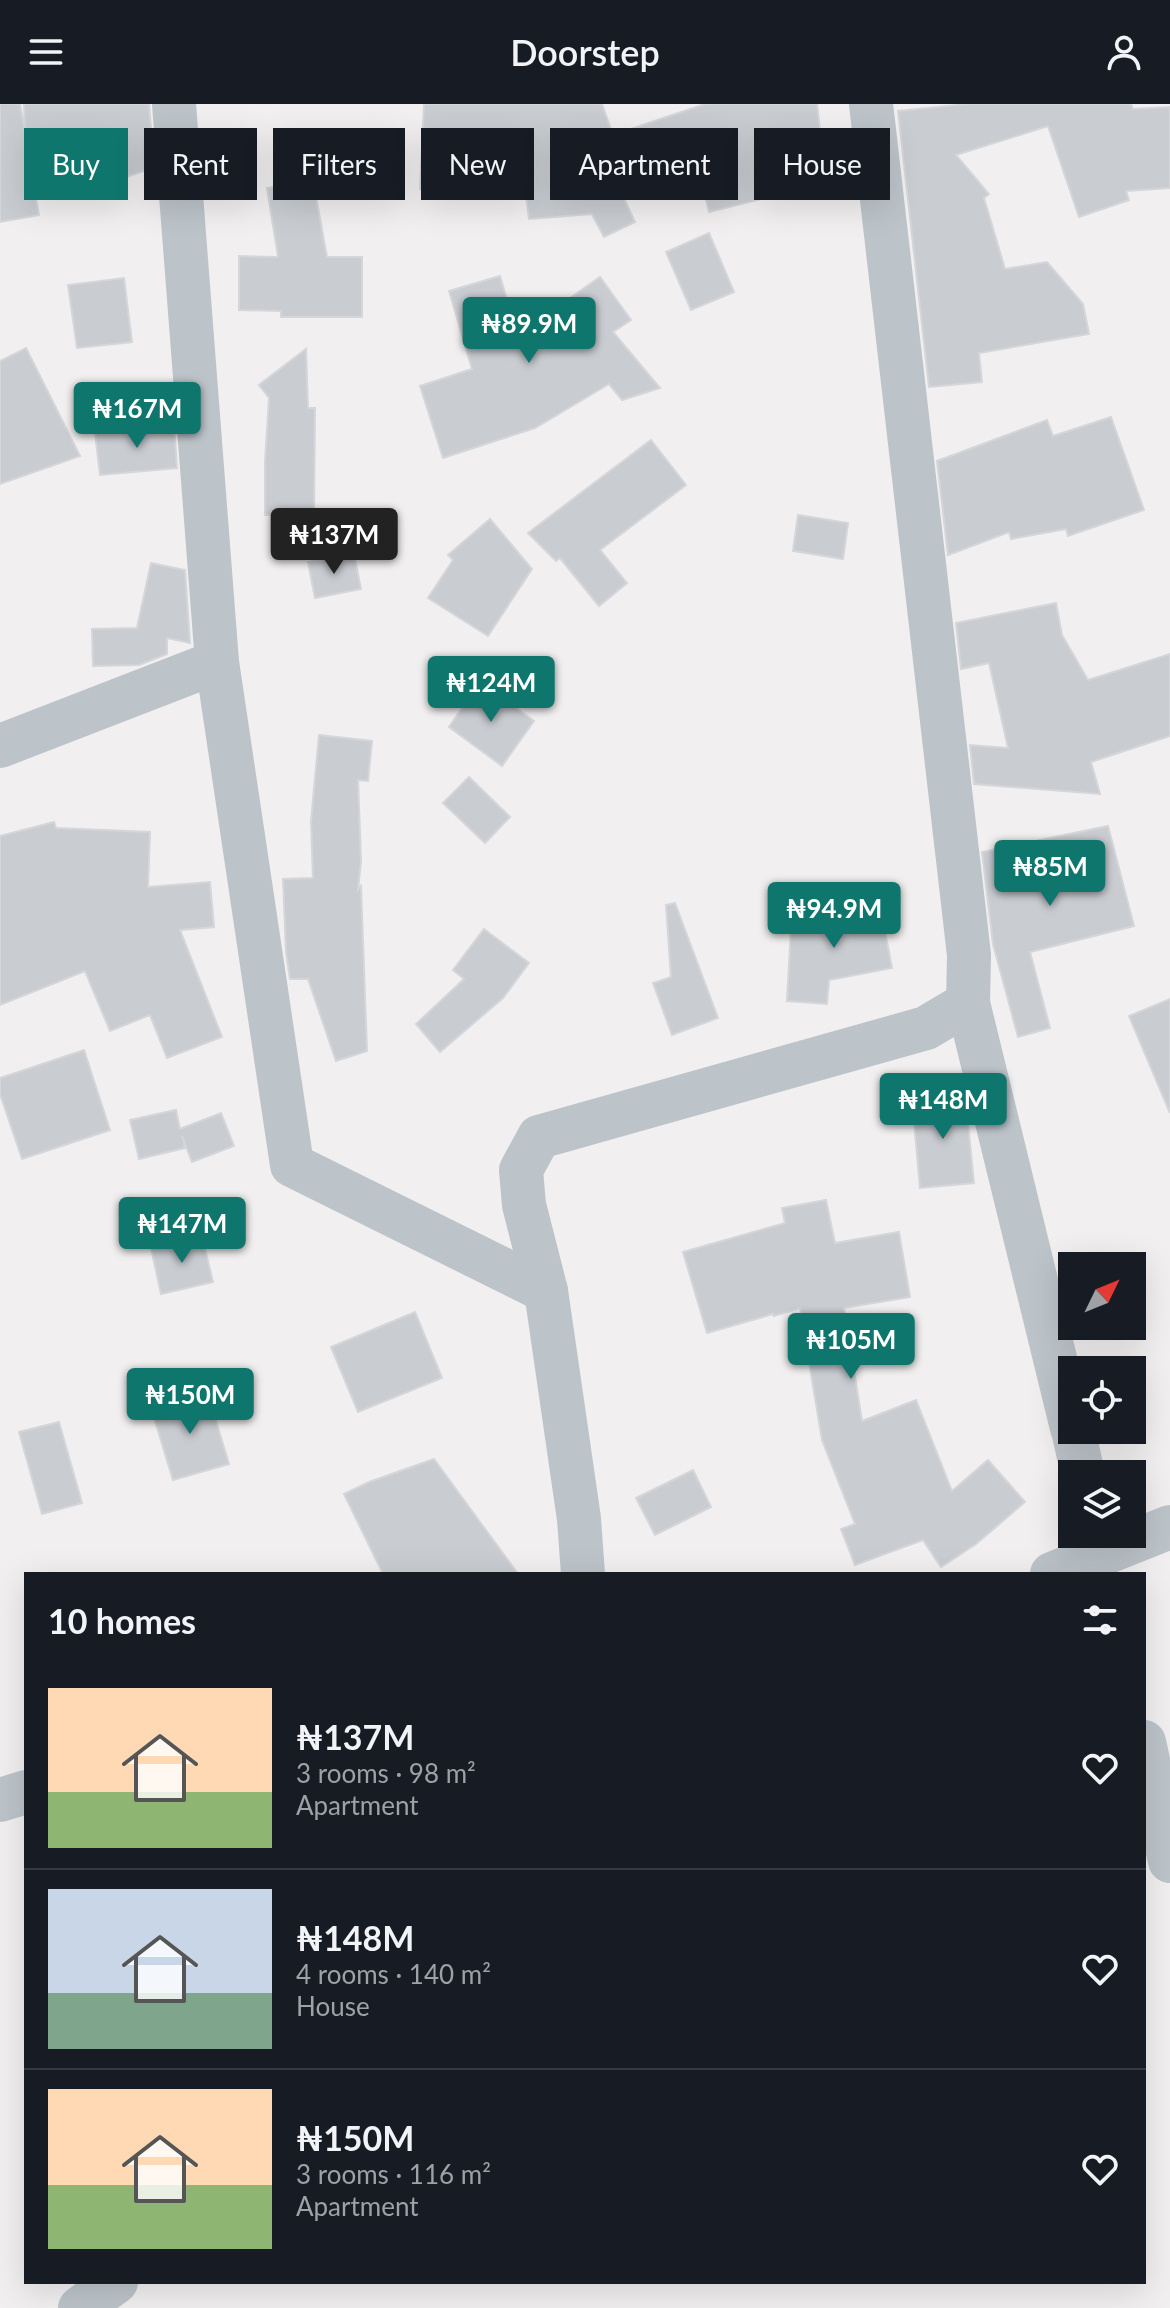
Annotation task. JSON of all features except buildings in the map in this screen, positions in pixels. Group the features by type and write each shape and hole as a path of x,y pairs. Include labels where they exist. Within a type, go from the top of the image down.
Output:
{"street":[{"path":"174,104 217,662 292,1165 546,1291"},
{"path":"871,104 966,925 968,1003 1058,1372"},
{"path":"0,746 217,662"},
{"path":"583,1572 579,1519 546,1291 524,1205 521,1170 539,1137 926,1028 968,1003"},
{"path":"1057,1572 1170,1527"},
{"path":"1146,1751 1170,1861"},
{"path":"0,1800 24,1793"},
{"path":"80,2308 113,2284"}]}
